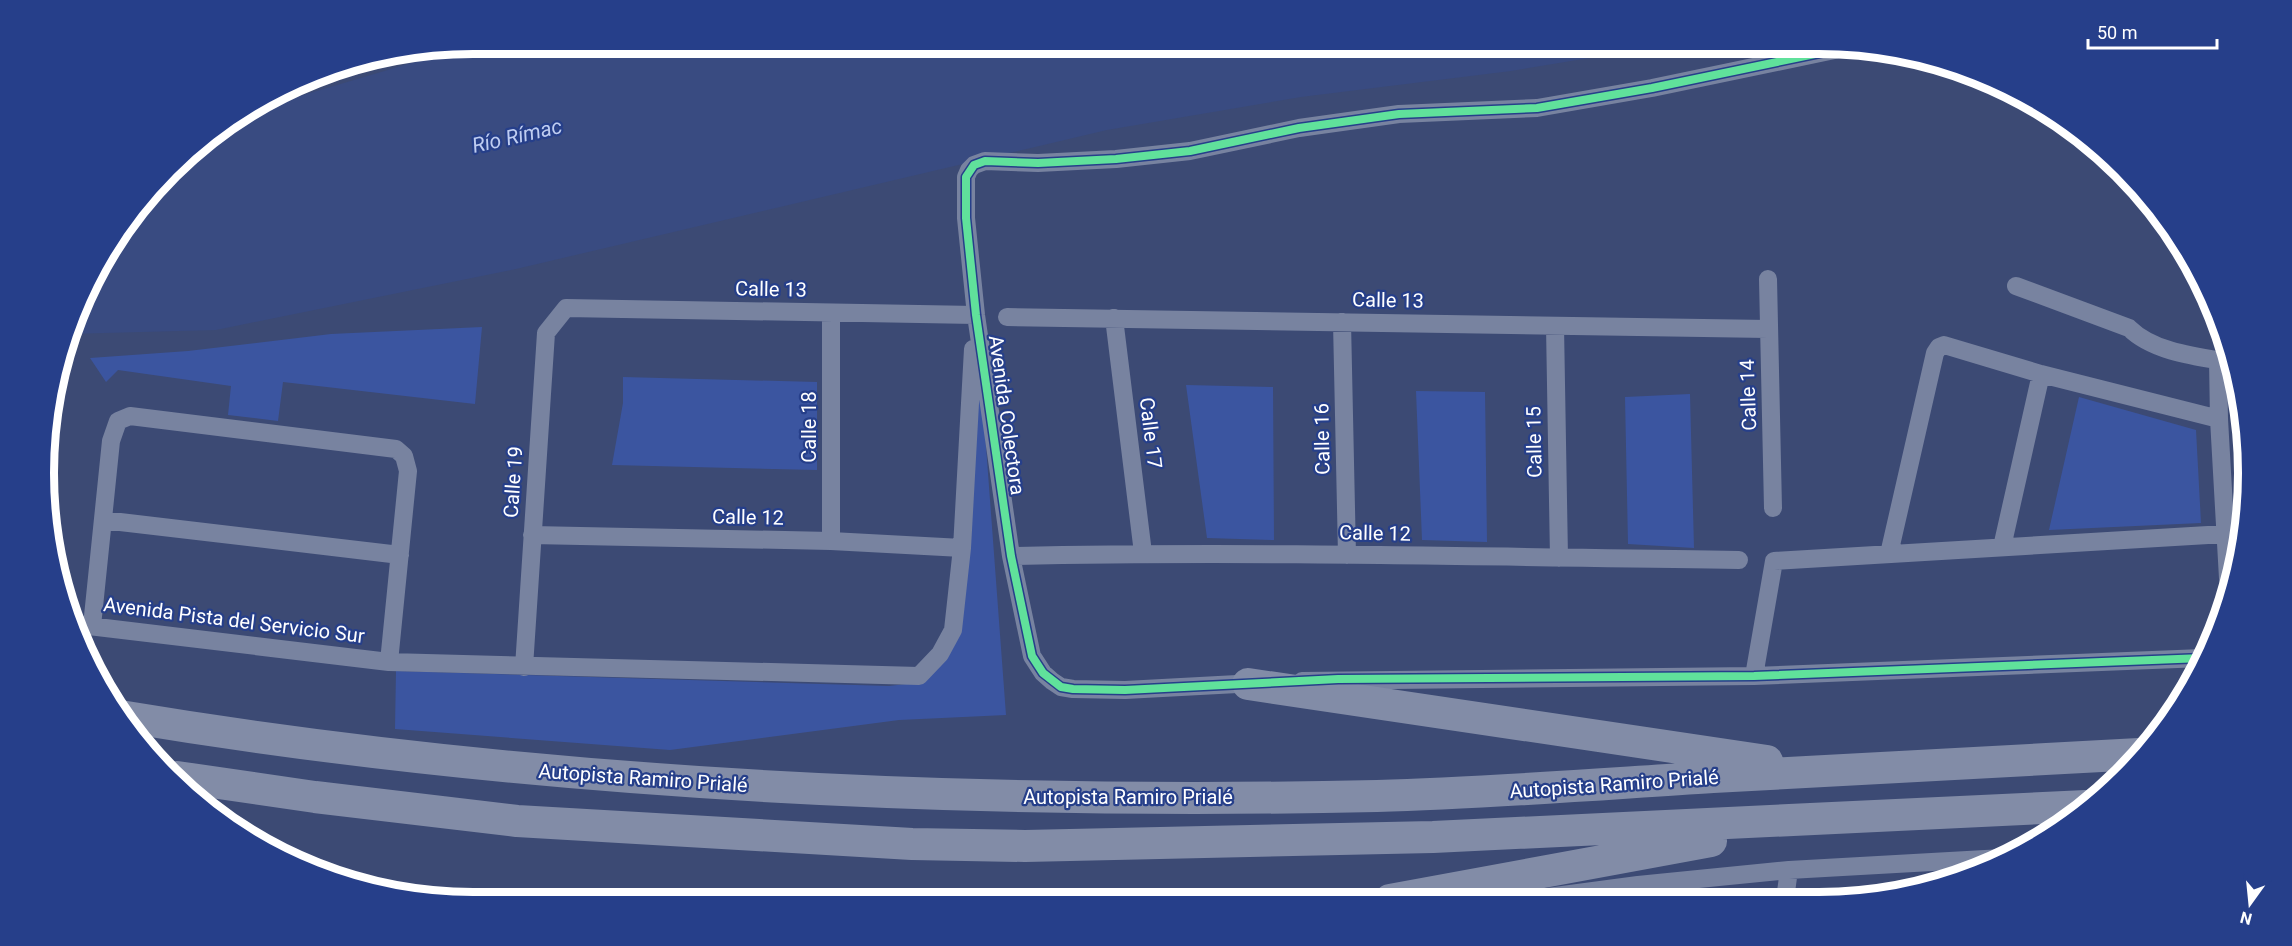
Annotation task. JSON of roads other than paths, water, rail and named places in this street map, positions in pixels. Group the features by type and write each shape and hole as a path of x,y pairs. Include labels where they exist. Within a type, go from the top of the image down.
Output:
{"highway":[{"path":"1248,684 1833,771"},
{"name":"Autopista Ramiro Prialé","path":"134,718 322,747 588,774 830,790 1025,797 1175,799 1380,796 1559,789 2130,754"},
{"path":"187,778 315,797 517,821 923,844 1025,846 1433,837 2072,807"},
{"path":"1433,892 1830,819"}],"street":[{"name":"Avenida Colectora","path":"1248,684 1125,690 1073,689 1061,687 1042,673 1032,656 1011,556 975,315 966,218 966,177 974,165 985,161 1038,163 1116,159 1190,151 1299,128 1399,114 1537,108 1653,88 1815,54"},
{"name":"Calle 14","path":"1768,279 1773,508"},
{"path":"2016,286 2129,327 2140,339 2168,349 2223,361"},
{"name":"Calle 13","path":"566,308 975,315"},
{"name":"Calle 19","path":"524,667 546,333 566,308"},
{"name":"Calle 18","path":"831,313 831,541"},
{"path":"963,548 975,315"},
{"name":"Calle 13","path":"1007,317 1768,329"},
{"name":"Calle 17","path":"1114,318 1143,553"},
{"name":"Calle 16","path":"1342,322 1347,555"},
{"name":"Calle 15","path":"1555,326 1559,558"},
{"path":"1889,554 1935,353 1939,347 1944,345 2041,374 2218,419"},
{"path":"2225,369 2218,419 2227,567"},
{"path":"2002,547 2041,374"},
{"path":"92,626 111,441 118,421 130,416 396,449 404,456 408,471 390,662"},
{"path":"103,520 400,555"},
{"path":"1754,676 1774,561 2225,534"},
{"name":"Calle 12","path":"532,535 831,541 963,548"},
{"name":"Avenida Pista del Servicio Sur","path":"83,625 390,662 919,676 940,654 953,630 963,548"},
{"name":"Calle 12","path":"1011,556 1143,553 1738,560"},
{"path":"1248,684 1338,679 1754,676 2195,658"},
{"path":"1637,892 1789,870 1981,859"},
{"path":"1786,892 1789,870"}],"water":[{"name":"Río Rímac","path":"473,54 1614,54 1511,71 1301,97 1107,130 516,269 216,330 78,334 110,263 158,197 197,158 218,141 276,103 434,56"}]}
